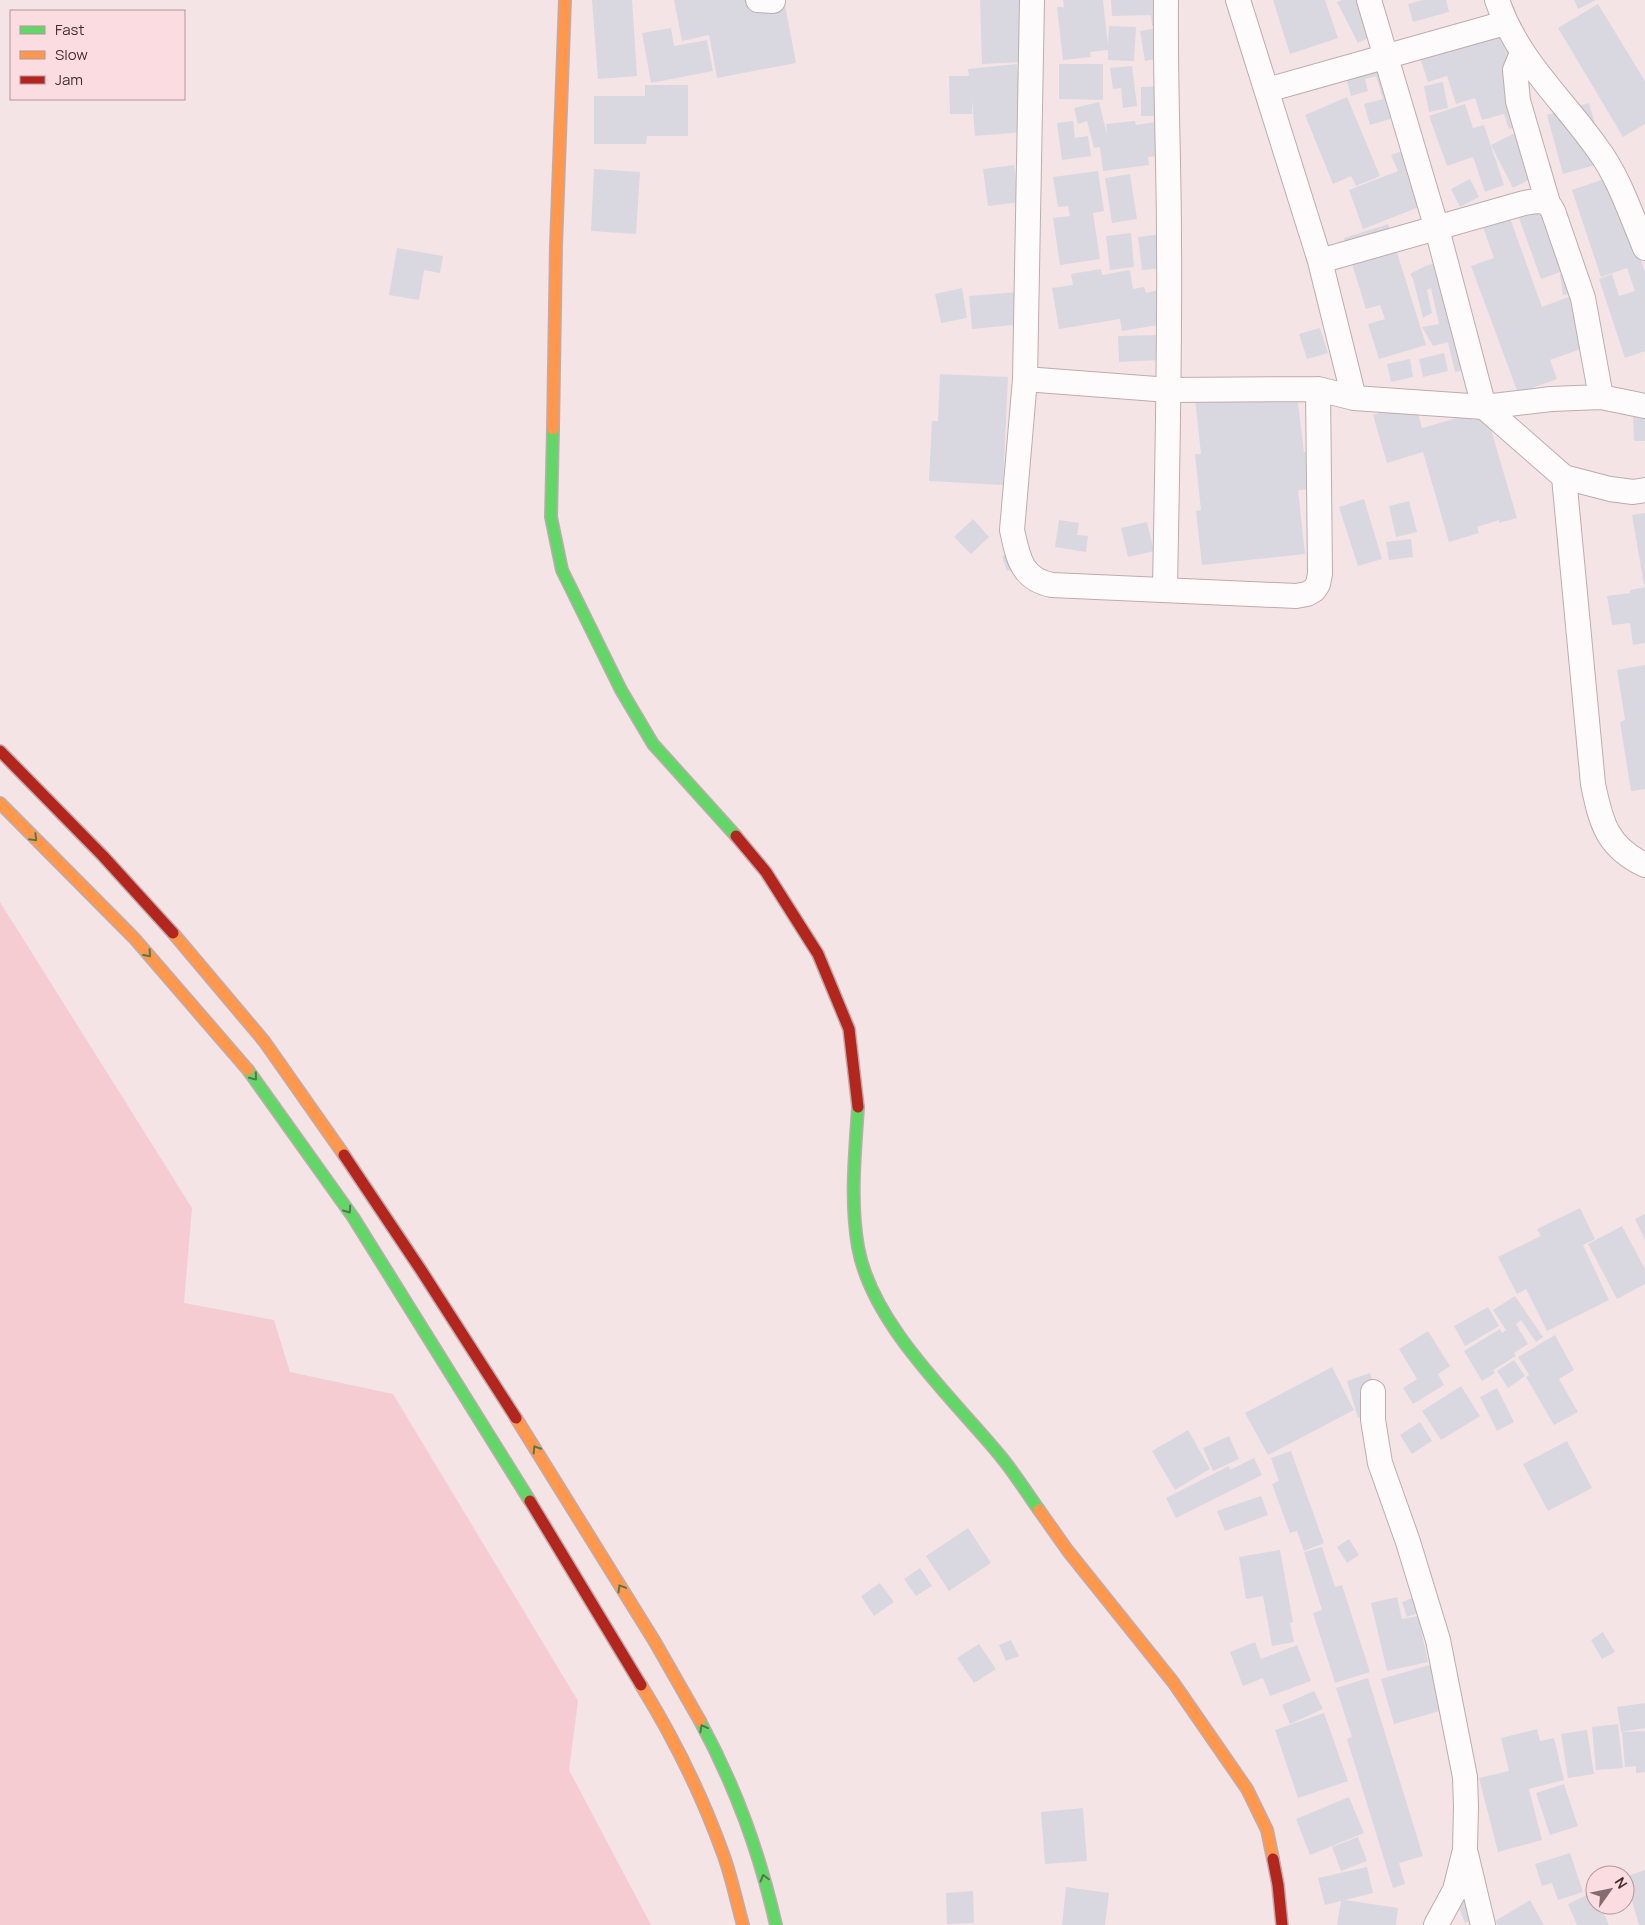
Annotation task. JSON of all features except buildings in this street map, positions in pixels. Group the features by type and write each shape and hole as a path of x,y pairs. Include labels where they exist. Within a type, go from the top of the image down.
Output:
{"main road":[{"path":"565,0 556,246 551,517 562,570 621,690 653,744 723,821 766,872 818,954 849,1029 858,1102 853,1190 858,1248 871,1288 889,1320 914,1356 1003,1459 1068,1551 1173,1682 1247,1789 1267,1830 1278,1885 1282,1925"},
{"path":"0,751 62,812 204,967 266,1045 401,1237 503,1396 593,1542 714,1746 743,1813 763,1872 776,1925"},
{"path":"0,803 134,938 258,1081 353,1217 494,1441 658,1712 696,1787 723,1852 743,1925"}],"street":[{"path":"1032,0 1025,379 1012,530 1017,554 1026,572 1039,582 1052,585 1296,596 1307,594 1318,584 1320,574 1318,389"},
{"path":"1165,589 1169,390 1166,0"},
{"path":"1238,0 1320,261 1354,398"},
{"path":"1368,0 1437,229 1484,407 1564,477 1610,489 1634,492 1645,490"},
{"path":"1497,0 1505,23 1522,53 1599,150 1614,178 1645,248"},
{"path":"1267,90 1505,23"},
{"path":"1522,53 1515,70 1518,100 1548,203 1553,212 1583,298 1601,397"},
{"path":"1320,261 1524,203 1542,201 1548,203"},
{"path":"1025,379 1169,390 1318,389 1354,398 1484,407 1551,399 1601,397 1645,406"},
{"path":"1564,477 1598,810 1608,833 1617,847 1634,860 1645,865"},
{"path":"1373,1392 1373,1420 1380,1463 1408,1542 1438,1640 1465,1777 1465,1850 1455,1890 1436,1925"},
{"path":"1465,1850 1483,1925"}],"shaded area":[{"path":"0,902 192,1208 184,1303 274,1320 290,1372 393,1394 578,1701 569,1770 651,1925 0,1925"}],"traffic: fast":[{"path":"553,429 551,517 562,570 621,690 653,744 736,836"},
{"path":"248,1070 353,1217 530,1501"},
{"path":"858,1107 854,1212 858,1247 866,1276 897,1332 917,1359 1002,1458 1039,1510"},
{"path":"700,1721 725,1771 745,1820 762,1871 776,1925"}],"traffic: slow":[{"path":"553,429 556,246 565,0"},
{"path":"0,803 134,938 248,1070"},
{"path":"173,933 264,1041 344,1155"},
{"path":"516,1418 655,1642 700,1721"},
{"path":"1039,1510 1068,1551 1173,1682 1247,1789 1267,1830 1273,1859"},
{"path":"641,1685 675,1745 714,1829 731,1878 743,1925"}],"traffic: jam":[{"path":"0,751 103,856 173,933"},
{"path":"736,836 766,872 818,954 849,1029 858,1107"},
{"path":"344,1155 516,1418"},
{"path":"530,1501 641,1685"},
{"path":"1273,1859 1282,1925"}]}
